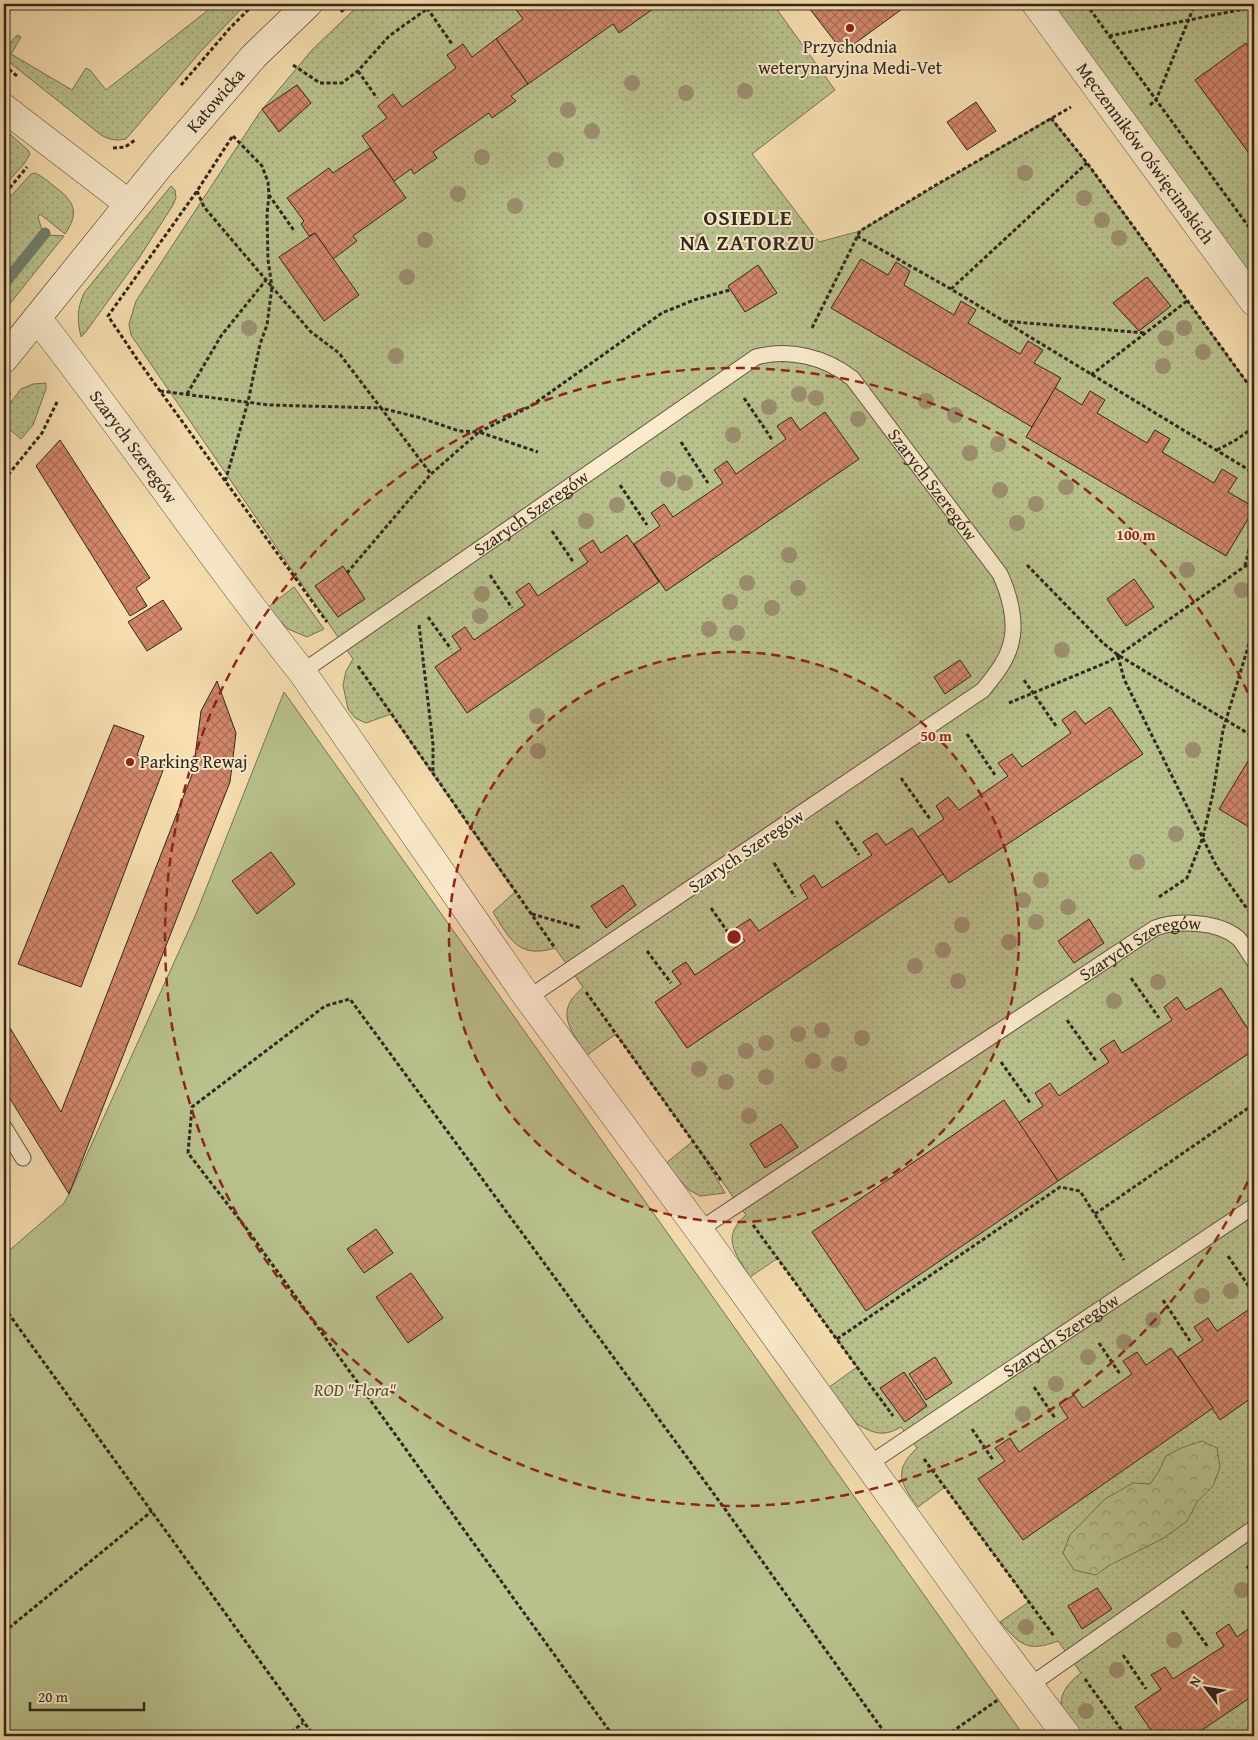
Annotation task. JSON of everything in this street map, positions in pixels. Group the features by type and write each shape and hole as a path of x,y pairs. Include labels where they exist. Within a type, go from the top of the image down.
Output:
{"street":[{"name":"Katowicka","path":"4,359 129,204 254,56 308,4"},
{"name":"Męczenników Oświęcimskich","path":"1036,4 1254,302"},
{"path":"4,108 129,204"},
{"name":"Szarych Szeregów","path":"38,318 261,620 302,672 528,998 1067,1736"}],"lane":[{"name":"Szarych Szeregów","path":"302,672 756,357 768,354 804,355 840,369 852,378 1000,574 1008,592 1012,630 1011,643 1002,665 983,690 528,998"},
{"name":"Szarych Szeregów","path":"699,1230 1155,928 1168,924 1192,923 1213,926 1237,938 1254,961"},
{"path":"4,1127 23,1158"},
{"name":"Szarych Szeregów","path":"869,1464 1254,1206"},
{"path":"1028,1683 1254,1528"}],"path":[{"path":"176,90 230,28 254,4"},
{"path":"336,16 349,4"},
{"path":"295,58 290,64 320,83 342,83 358,71 389,36 434,4"},
{"path":"1086,4 1254,234"},
{"path":"1125,125 1156,100 1195,4"},
{"path":"427,8 452,44"},
{"path":"1109,36 1254,8"},
{"path":"4,66 19,78"},
{"path":"358,71 377,98"},
{"path":"804,355 807,338 860,231 1100,90"},
{"path":"1051,118 1087,163 1254,392"},
{"path":"237,129 197,191 108,316 342,643"},
{"path":"108,146 114,148 125,147 141,133"},
{"path":"225,482 248,402 260,344 267,325 272,287 268,260 268,182 262,166 233,136"},
{"path":"4,190 8,190 33,160"},
{"path":"951,290 1087,163"},
{"path":"197,191 204,207 272,287 312,332 339,353 431,474"},
{"path":"269,195 295,232"},
{"path":"857,236 951,290 1254,474"},
{"path":"186,394 221,336 266,280"},
{"path":"348,573 431,474 479,432 531,406 662,313 694,300 730,290"},
{"path":"1091,375 1187,301"},
{"path":"1003,322 1145,333"},
{"path":"160,391 269,405 381,408 421,418 459,431 479,432 538,452"},
{"path":"740,392 773,441"},
{"path":"4,480 42,432 57,402"},
{"path":"1217,451 1254,427"},
{"path":"676,436 708,483"},
{"path":"616,478 647,525"},
{"path":"548,525 574,563"},
{"path":"1245,567 1254,529"},
{"path":"1027,564 1118,655 1254,737"},
{"path":"485,568 512,608"},
{"path":"407,598 417,614 433,744 433,774"},
{"path":"424,610 451,649"},
{"path":"1155,900 1187,878 1203,837 1226,720 1254,627"},
{"path":"1118,655 1124,679 1217,867 1249,912"},
{"path":"964,729 995,775"},
{"path":"897,773 930,819"},
{"path":"833,817 859,855"},
{"path":"771,858 795,897"},
{"path":"706,902 734,941"},
{"path":"531,914 592,932 605,947"},
{"path":"643,944 671,983"},
{"path":"1114,954 1159,1018"},
{"path":"613,1736 246,1228 188,1153 192,1107 325,1006 350,999 725,1509 887,1736"},
{"path":"1066,1018 1096,1061"},
{"path":"1095,1214 1254,1104"},
{"path":"837,1339 1060,1187 1080,1191 1139,1284"},
{"path":"1223,1250 1254,1294"},
{"path":"1158,1293 1190,1341"},
{"path":"5,1310 314,1736"},
{"path":"1095,1336 1120,1374"},
{"path":"1030,1380 1055,1418"},
{"path":"967,1422 993,1460"},
{"path":"4,1632 152,1511"},
{"path":"1244,1561 1254,1576"},
{"path":"1179,1606 1208,1648"},
{"path":"1118,1648 1146,1689"},
{"path":"946,1736 1028,1683"},
{"path":"286,1736 303,1722"}],"green space":[{"path":"216,4 246,4 201,51 126,139 113,140 101,135 4,58 9,44 17,35 21,37 11,54 72,90 86,68 90,70 106,90"},
{"path":"360,4 773,4 835,90 752,154 819,242 860,231 1051,118 1087,163 1254,392 1254,1736 1082,1736 1067,1717 1061,1705 1061,1699 1069,1684 1081,1673 1058,1641 1038,1646 1024,1644 1013,1636 1000,1622 1029,1602 945,1487 918,1507 903,1484 902,1477 904,1464 917,1448 901,1427 889,1432 879,1433 857,1424 828,1388 857,1367 778,1258 750,1277 736,1253 732,1238 738,1223 746,1215 699,1149 725,1193 700,1196 689,1190 665,1164 693,1141 616,1034 587,1055 570,1028 567,1013 572,999 583,987 555,948 543,951 524,949 517,945 505,931 493,912 515,892 391,714 366,723 355,718 348,709 343,685 346,671 353,659 131,335 129,324 136,301 260,112 312,50"},
{"path":"1036,4 1254,4 1254,302"},
{"path":"4,129 30,154 24,164 5,185"},
{"path":"35,173 67,197 73,208 70,226 65,234 40,214 38,217 42,230 4,279 4,195 12,195 31,174"},
{"path":"171,186 175,190 176,198 173,205 139,258 81,337 78,315 84,293"},
{"path":"47,235 64,236 4,311 4,289"},
{"path":"46,383 46,389 33,425 21,439 4,425 4,411 21,389 33,384"},
{"path":"294,587 324,629 307,637 288,629 267,608"},
{"name":"ROD \"Flora\"","path":"284,692 1024,1736 4,1736 4,1255 64,1203 69,1194 196,914"},
{"path":"4,1167 9,1174 10,1187 4,1192"},
{"path":"1202,1441 1217,1448 1220,1467 1213,1486 1197,1502 1187,1521 1164,1538 1108,1566 1096,1575 1074,1570 1063,1553 1070,1535 1105,1499 1133,1483 1150,1484 1166,1456 1181,1448"}],"building":[{"path":"519,4 534,4 538,9 545,4 660,4 619,33 613,24 528,84 496,39 523,19 514,7"},
{"name":"Przychodnia weterynaryjna Medi-Vet","path":"806,4 909,4 843,52"},
{"path":"496,39 528,84 511,96 516,101 492,118 489,113 433,152 437,158 414,174 411,169 394,181 362,136 387,118 378,106 393,94 402,107 456,68 447,55 463,44 472,57"},
{"path":"1246,43 1254,53 1254,160 1195,80"},
{"path":"297,85 311,103 279,132 262,109"},
{"path":"976,102 996,131 967,150 947,122"},
{"path":"370,148 406,198 353,236 357,241 333,259 315,233 309,236 301,224 304,221 287,198 329,168 333,173"},
{"path":"315,233 359,295 324,321 279,257"},
{"path":"861,259 888,275 896,262 910,271 904,285 954,315 961,301 976,310 968,323 1020,354 1028,341 1043,350 1034,363 1061,378 1032,427 831,308"},
{"path":"758,265 777,293 745,312 728,286"},
{"path":"1147,277 1171,306 1139,331 1113,303"},
{"path":"1055,388 1082,405 1090,391 1105,400 1097,413 1147,443 1155,430 1170,439 1162,452 1214,483 1222,469 1237,478 1228,492 1254,507 1254,509 1226,556 1026,437"},
{"path":"825,412 859,459 666,591 634,544 660,526 651,513 664,504 673,517 723,483 714,470 727,461 736,474 786,439 777,426 791,417 800,430"},
{"path":"60,440 150,578 136,588 147,606 130,616 36,466"},
{"path":"627,535 659,582 467,713 435,667 461,649 452,636 465,627 474,640 525,605 516,592 529,583 538,596 588,562 579,549 593,540 601,553"},
{"path":"343,566 365,599 338,617 315,586"},
{"path":"1134,579 1154,607 1126,626 1107,599"},
{"path":"163,600 182,629 147,651 128,622"},
{"path":"960,660 971,676 945,694 934,677"},
{"path":"217,681 236,733 230,782 69,1194 4,1089 4,1018 61,1112 193,772 201,711"},
{"path":"1110,707 1143,754 949,883 918,837 944,819 936,806 948,797 959,810 1008,776 998,763 1012,754 1022,767 1071,733 1062,720 1075,711 1085,724"},
{"path":"114,725 144,736 137,755 165,765 81,987 18,964"},
{"path":"1248,761 1254,765 1254,830 1219,809"},
{"path":"912,828 943,874 687,1048 655,1002 681,984 672,971 686,962 695,975 745,941 736,928 750,919 759,931 808,898 800,885 814,875 822,888 872,855 863,842 877,833 886,845"},
{"path":"271,852 295,884 257,914 232,881"},
{"path":"623,885 636,905 606,928 591,906"},
{"path":"1089,919 1104,943 1074,963 1058,941"},
{"path":"1221,988 1254,1038 1254,1050 1058,1181 1018,1123 1043,1106 1035,1093 1050,1083 1059,1096 1109,1062 1100,1049 1114,1040 1122,1053 1172,1020 1164,1007 1177,997 1186,1010"},
{"path":"1004,1100 1058,1181 866,1311 812,1232"},
{"path":"781,1124 798,1147 765,1168 750,1144"},
{"path":"376,1229 393,1253 364,1273 347,1249"},
{"path":"411,1273 443,1318 408,1343 376,1297"},
{"path":"1254,1306 1254,1396 1220,1420 1178,1357 1203,1340 1194,1327 1208,1318 1217,1331"},
{"path":"1171,1348 1213,1408 1023,1540 978,1479 1005,1461 995,1448 1010,1438 1019,1452 1068,1418 1059,1404 1074,1395 1083,1408 1132,1374 1123,1361 1137,1352 1146,1365"},
{"path":"935,1357 952,1383 926,1400 909,1374"},
{"path":"904,1372 927,1406 905,1422 880,1388"},
{"path":"1097,1588 1112,1609 1082,1629 1068,1606"},
{"path":"1229,1624 1237,1637 1254,1625 1254,1695 1193,1736 1155,1736 1135,1707 1161,1689 1151,1675 1165,1667 1173,1679 1224,1646 1216,1633"}],"waterway":[{"path":"4,284 45,233"}],"place":[{"name":"Przychodnia weterynaryjna Medi-Vet","path":"850,28"},
{"name":"Parking Rewaj","path":"130,762"}],"district":[{"name":"OSIEDLE NA ZATORZU","path":"748,230"}]}
